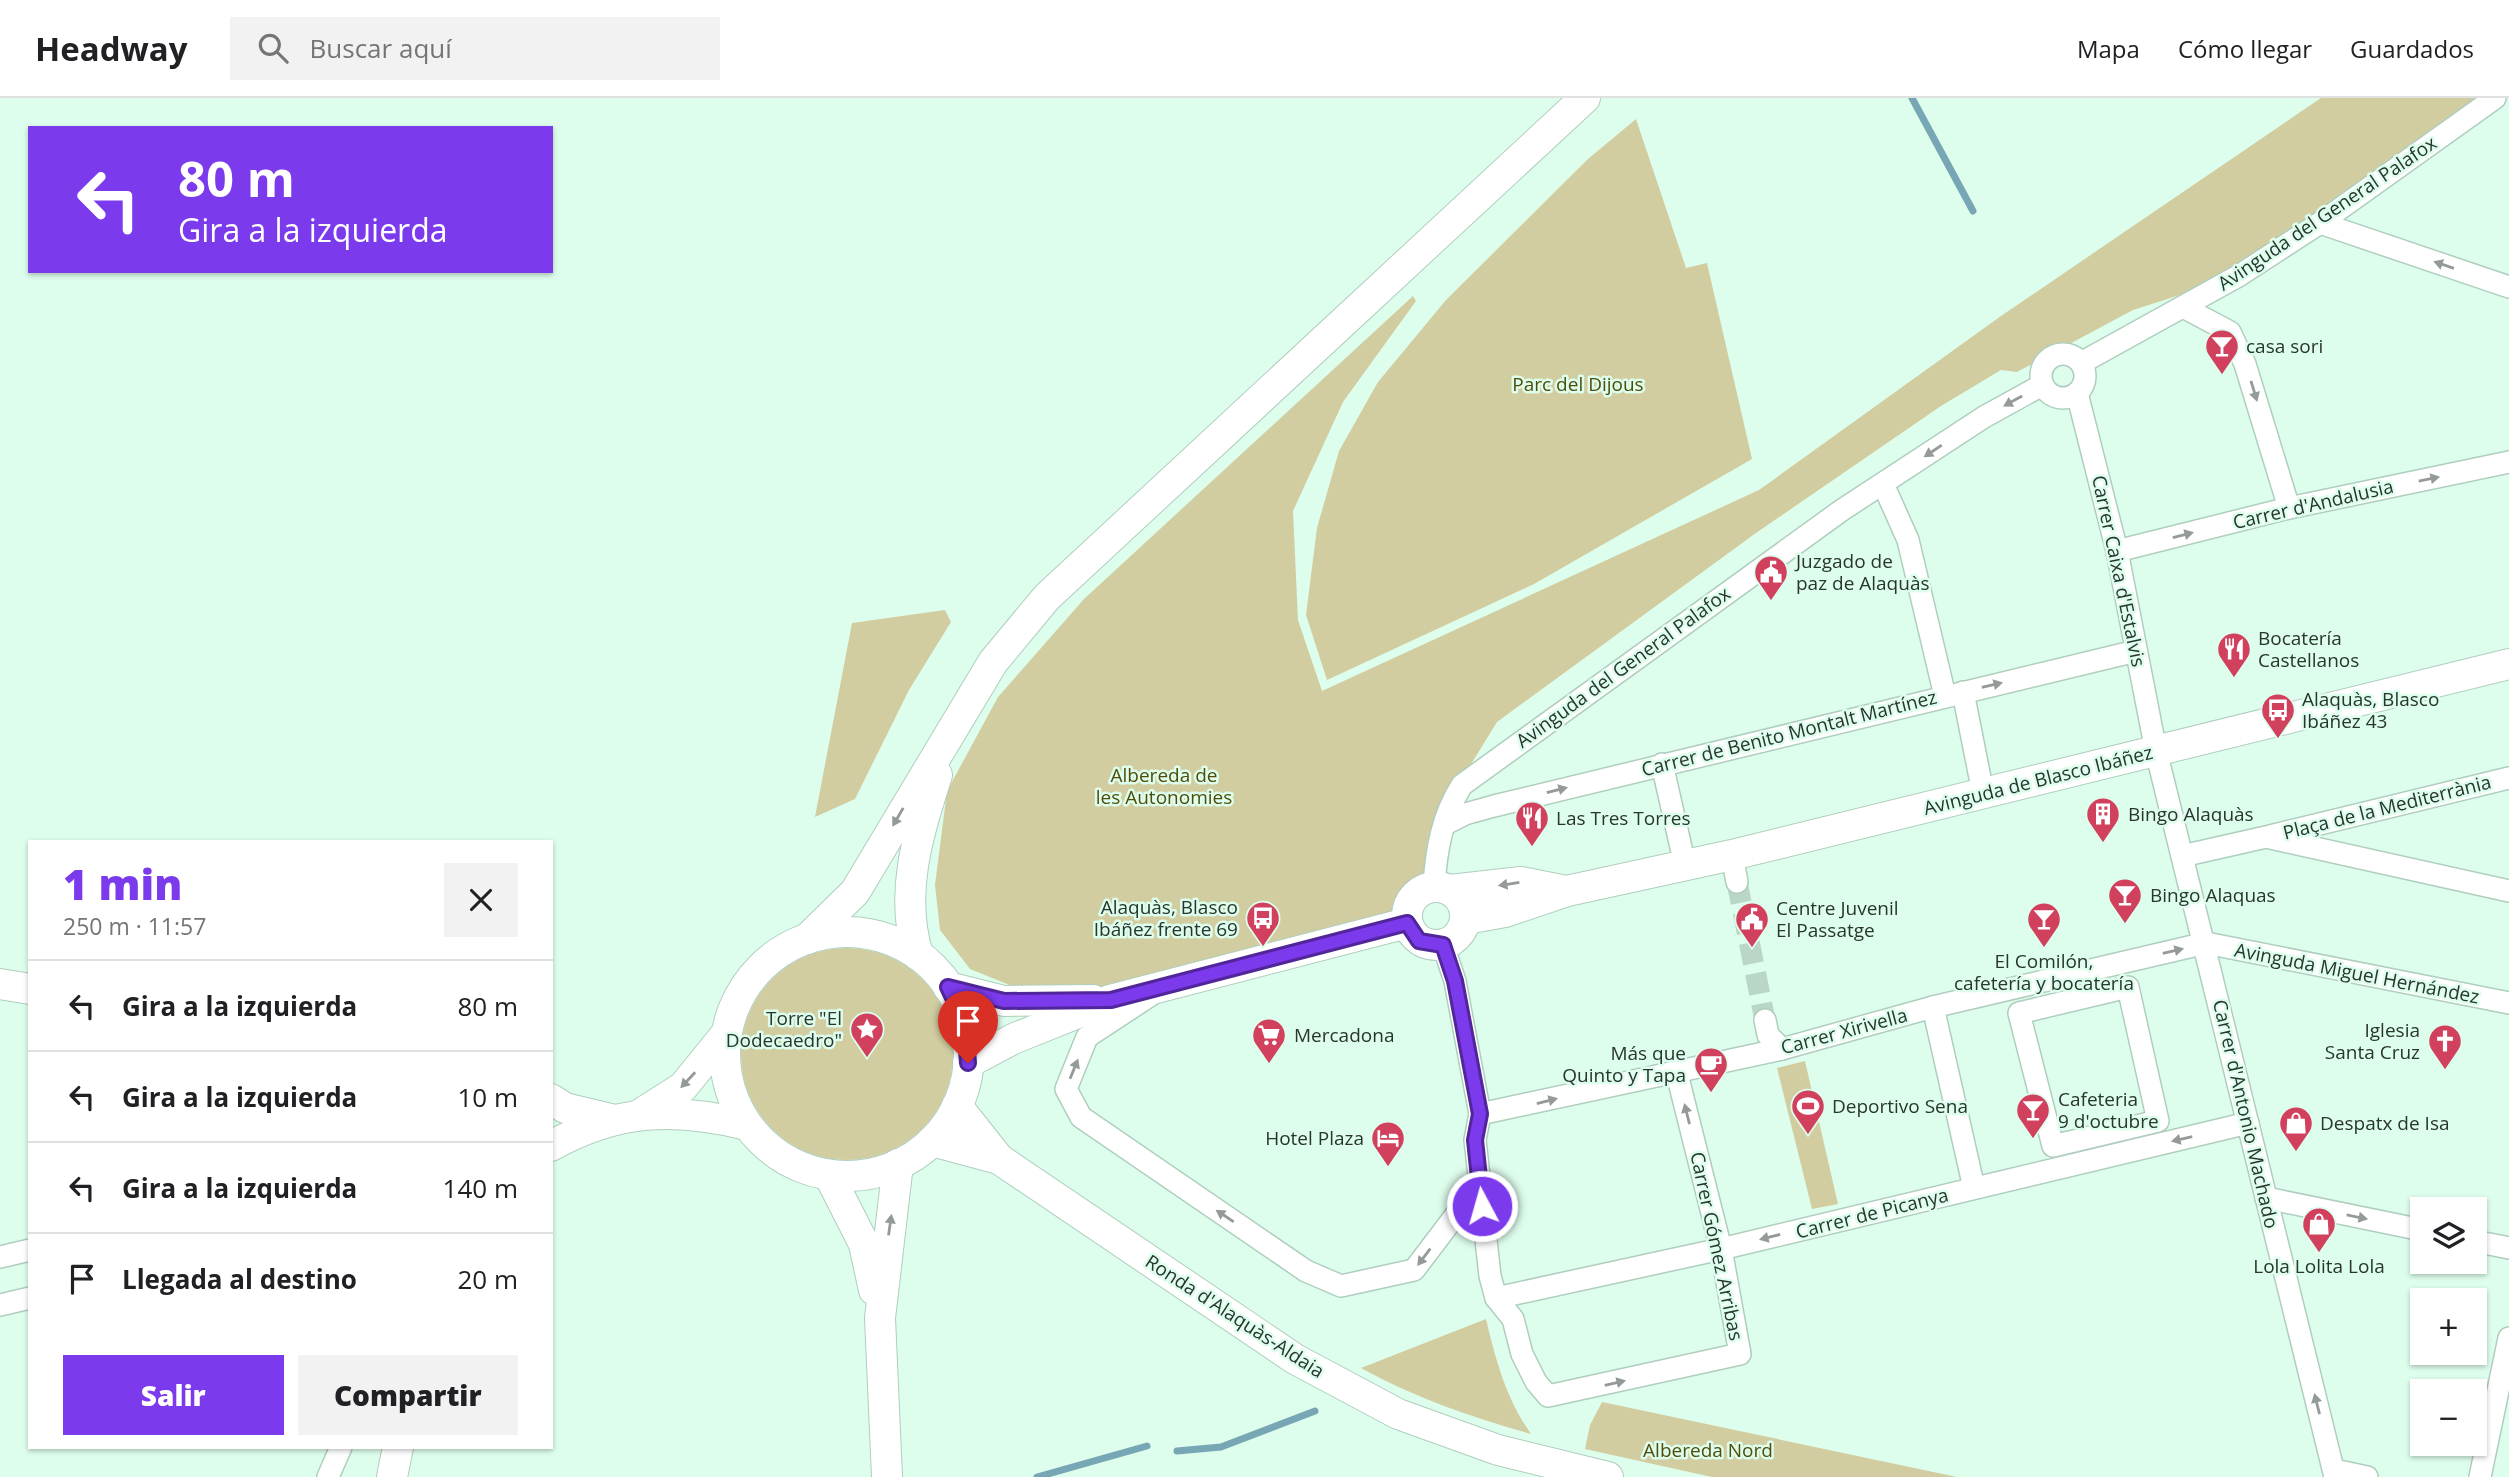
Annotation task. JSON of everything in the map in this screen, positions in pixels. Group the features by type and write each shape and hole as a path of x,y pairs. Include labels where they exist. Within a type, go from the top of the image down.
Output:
{"street":[{"path":"807,939 855,892 993,662 1047,597 1585,98"},
{"name":"Avinguda del General Palafox","path":"2081,363 2240,275 2320,223 2495,98"},
{"path":"2320,223 2509,287"},
{"path":"2183,307 2230,332 2245,363 2289,508"},
{"path":"2066,354 2081,363 2085,379 2077,393 2057,398 2048,393 2042,385 2042,367 2049,358 2066,354"},
{"name":"Avinguda del General Palafox","path":"1442,888 1435,856 1450,804 1462,785 1842,510 1984,417 2042,385"},
{"name":"Carrer Caixa d'Estalvis","path":"2077,393 2117,551 2156,751"},
{"name":"Carrer d'Andalusia","path":"2117,551 2289,508 2509,462"},
{"path":"1883,484 1908,540 1983,793"},
{"name":"Carrer de Benito Montalt Martínez","path":"1445,824 1465,814 1662,764 2136,651"},
{"name":"Avinguda de Blasco Ibáñez","path":"1466,919 1505,912 1567,891 1685,865 1735,869 1983,793 2509,664"},
{"path":"918,955 911,933 908,904 915,845 948,739"},
{"name":"Carrer d'Antonio Machado","path":"2156,751 2206,943 2335,1473"},
{"path":"1662,764 1685,865"},
{"path":"1485,767 1485,785 1489,795 1499,805"},
{"name":"Plaça de la Mediterrània","path":"2182,856 2509,778"},
{"name":"Plaça de la Mediterrània","path":"2266,837 2509,891"},
{"name":"Avinguda de Blasco Ibáñez","path":"1442,888 1521,882 1567,891"},
{"path":"1442,888 1461,900 1466,919 1459,935 1443,945 1419,941 1407,923 1410,901 1424,889 1442,888"},
{"path":"968,1063 1013,1039 1111,1000 1407,923"},
{"path":"846,932 884,938 918,955 948,987 965,1023 968,1063 957,1106 932,1141 898,1164 864,1175 829,1175 783,1158 763,1143 747,1125 735,1104 724,1058 726,1034 737,1001 756,972 774,956 807,939 846,932"},
{"name":"Avinguda Miguel Hernández","path":"2206,943 2509,1003"},
{"name":"Carrer Xirivella","path":"1480,1114 1518,1108 1676,1070 1782,1049 1933,1007 2206,943"},
{"path":"1443,945 1455,981 1480,1114 1475,1140 1490,1276 1496,1298"},
{"path":"0,984 28,989"},
{"path":"948,987 1004,1001 1111,1000"},
{"path":"2128,987 2158,1121 2053,1146 2019,1013 2128,987"},
{"path":"1162,988 1087,1037 1066,1088 1081,1117 1306,1271 1341,1286 1414,1270 1480,1183"},
{"path":"1933,1007 1974,1188"},
{"path":"1765,1020 1768,1035 1782,1049"},
{"path":"553,1145 581,1129 625,1117 683,1087 726,1034"},
{"name":"Carrer Gómez Arribas","path":"1496,1298 1513,1319 1522,1354 1536,1382 1548,1396 1740,1354 1721,1249 1676,1070"},
{"path":"553,1100 565,1108 625,1117 707,1115 747,1125"},
{"path":"957,1106 999,1159"},
{"name":"Carrer de Picanya","path":"1496,1298 1721,1249 2248,1123"},
{"path":"932,1141 999,1159"},
{"name":"Ronda d'Alaquàs-Aldaia","path":"999,1159 1295,1359 1398,1414 1498,1450 1608,1477"},
{"path":"887,1477 880,1318 898,1164"},
{"path":"829,1175 864,1244 880,1318"},
{"path":"2266,1198 2410,1228"},
{"path":"2487,1244 2509,1248"},
{"path":"0,1258 28,1251"},
{"path":"0,1305 28,1298"},
{"path":"2480,1477 2507,1365 2509,1338"},
{"path":"327,1477 340,1449"},
{"path":"392,1477 398,1449"},
{"path":"2335,1473 2367,1477"}],"green space":[{"name":"Albereda de les Autonomies","path":"2321,98 2491,98 2205,287 2133,310 2017,372 2001,370 1941,406 1756,533 1497,722 1444,808 1427,876 1409,887 1401,896 1395,915 1108,989 1019,989 970,969 940,930 935,885 947,791 998,697 1084,599 1413,296 1416,301 1343,402 1293,511 1298,620 1322,691 1759,490 2001,316"},
{"name":"Parc del Dijous","path":"1636,119 1686,268 1707,263 1752,459 1534,584 1327,680 1306,615 1317,528 1339,451 1378,382 1446,300 1588,159"},
{"path":"945,610 951,622 909,690 855,799 815,817 852,623"},
{"path":"847,948 888,956 922,979 945,1013 953,1054 945,1095 922,1129 888,1152 847,1160 806,1152 772,1129 749,1095 741,1054 749,1013 772,979 806,956"},
{"name":"Deportivo Sena","path":"1805,1061 1838,1204 1812,1209 1777,1068"},
{"path":"1486,1319 1503,1379 1531,1434 1444,1406 1361,1368"},
{"name":"Albereda Nord","path":"1602,1402 1957,1477 1712,1477 1585,1449 1590,1425"}],"waterway":[{"path":"1912,98 1973,211"},
{"path":"1177,1451 1221,1447 1315,1411"},
{"path":"1037,1477 1147,1446"}],"tunnel":[{"path":"1737,882 1765,1020"}],"place":[{"name":"casa sori","path":"2222,376"},
{"name":"Juzgado de paz de Alaquàs","path":"1771,602"},
{"name":"Bocatería Castellanos","path":"2234,679"},
{"name":"Alaquàs, Blasco Ibáñez 43","path":"2278,740"},
{"name":"Bingo Alaquàs","path":"2103,844"},
{"name":"Las Tres Torres","path":"1532,848"},
{"name":"Bingo Alaquas","path":"2125,925"},
{"name":"Alaquàs, Blasco Ibáñez frente 69","path":"1263,948"},
{"name":"Centre Juvenil El Passatge","path":"1752,949"},
{"name":"El Comilón, cafetería y bocatería","path":"2044,949"},
{"name":"Torre \"El Dodecaedro\"","path":"867,1059"},
{"name":"Mercadona","path":"1269,1065"},
{"name":"Iglesia Santa Cruz","path":"2445,1071"},
{"name":"Más que Quinto y Tapa","path":"1711,1094"},
{"name":"Deportivo Sena","path":"1808,1136"},
{"name":"Cafeteria 9 d'octubre","path":"2033,1140"},
{"name":"Despatx de Isa","path":"2296,1153"},
{"name":"Hotel Plaza","path":"1388,1168"},
{"name":"Lola Lolita Lola","path":"2319,1254"}],"route":[{"path":"968,1063 965,1023 948,987 1004,1001 1111,1000 1407,923 1419,941 1429,945 1443,945 1455,981 1480,1114 1475,1140 1482,1206"}]}
